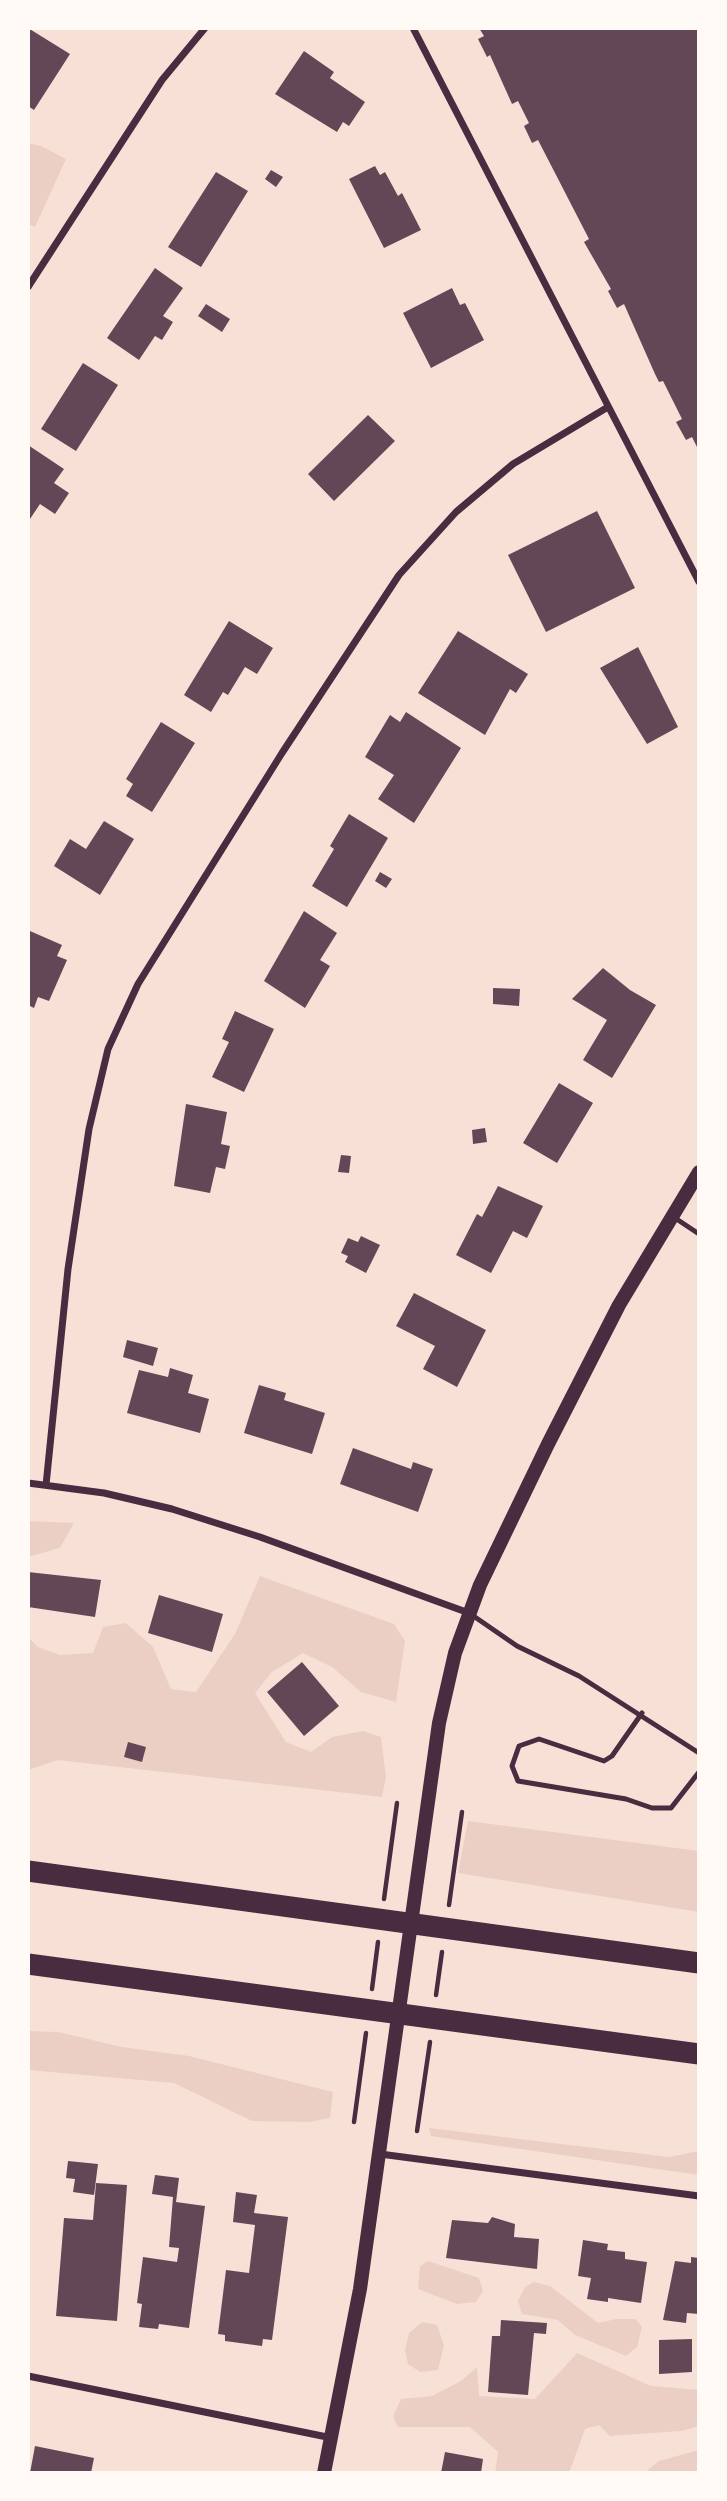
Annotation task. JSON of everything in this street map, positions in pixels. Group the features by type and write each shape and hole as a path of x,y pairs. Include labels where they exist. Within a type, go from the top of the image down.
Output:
{"highway":[{"path":"28,1871 699,1963"},
{"path":"28,1964 699,2054"}],"main road":[{"path":"324,2473 360,2289 444,1697 470,1613 490,1565 608,1326 699,1172"}],"street":[{"path":"28,287 162,80 205,28"},
{"path":"412,28 699,582"},
{"path":"46,1485 68,1269 89,1129 108,1049 138,984 282,753 399,575 456,512 513,464 608,407"},
{"path":"28,1483 104,1493 172,1509 260,1537 470,1613"},
{"path":"380,2154 699,2196"},
{"path":"28,2376 332,2438"}],"lane":[{"path":"672,1216 699,1234"},
{"path":"470,1613 517,1646 579,1676 642,1713 699,1753"},
{"path":"642,1713 612,1756 604,1760 540,1739 519,1746 512,1766 518,1781 626,1799 652,1808 671,1808 699,1772"}],"path":[{"path":"384,1900 397,1803"},
{"path":"447,1919 462,1812"},
{"path":"371,1997 380,1928"},
{"path":"436,1998 443,1945"},
{"path":"354,2122 367,2025"},
{"path":"417,2131 430,2038"}],"shaded area":[{"path":"28,143 41,146 66,159 35,227 28,224"},
{"path":"28,1521 74,1523 60,1548 28,1557"},
{"path":"260,1576 394,1624 405,1641 396,1702 361,1692 332,1667 303,1653 272,1672 255,1693 286,1742 311,1752 332,1737 363,1731 381,1737 386,1777 382,1797 58,1760 28,1770 28,1637 38,1647 60,1655 93,1653 103,1627 126,1623 153,1647 171,1689 196,1692 235,1634"},
{"path":"468,1821 699,1851 699,1912 458,1873"},
{"path":"28,2031 58,2032 122,2047 189,2056 333,2092 330,2118 309,2122 252,2121 174,2083 28,2070"},
{"path":"429,2128 669,2157 699,2151 699,2175 431,2136"},
{"path":"428,2261 479,2278 483,2291 476,2302 457,2304 418,2289 420,2266"},
{"path":"534,2282 550,2286 598,2323 636,2319 642,2327 637,2347 626,2356 575,2335 558,2320 522,2314 518,2301 525,2287"},
{"path":"422,2322 437,2325 444,2345 438,2370 420,2372 408,2364 405,2350 409,2333"},
{"path":"577,2353 651,2386 699,2390 699,2426 682,2431 610,2436 599,2425 585,2429 569,2473 495,2473 498,2452 470,2427 398,2427 393,2416 401,2399 432,2396 461,2381 477,2367 479,2396 535,2399"},
{"path":"699,2450 699,2473 644,2473 659,2461"}],"building":[{"path":"28,28 70,54 34,110 28,106"},
{"path":"479,28 699,28 699,451 692,437 686,440 676,422 682,419 663,381 659,382 624,304 617,308 608,291 611,289 584,242 589,239 538,140 532,143 524,126 529,123 518,101 512,104 490,55 487,57 478,39 484,36"},
{"path":"304,51 334,72 330,78 365,102 349,126 343,122 337,132 275,94"},
{"path":"375,166 380,175 385,172 398,196 402,193 421,230 384,248 349,179"},
{"path":"271,170 283,177 276,187 265,179"},
{"path":"216,172 248,191 201,267 168,247"},
{"path":"155,268 183,288 163,316 173,322 162,340 155,336 139,360 107,338"},
{"path":"452,288 460,305 465,303 484,340 431,368 403,313"},
{"path":"206,304 230,319 222,332 198,316"},
{"path":"83,363 118,385 76,451 41,429"},
{"path":"368,415 395,441 334,501 308,474"},
{"path":"28,445 64,469 54,483 69,493 55,514 40,504 28,522"},
{"path":"597,511 635,588 546,632 508,555"},
{"path":"229,621 273,648 257,674 245,667 228,695 223,692 211,712 184,695"},
{"path":"458,631 528,674 516,693 510,689 485,735 418,693"},
{"path":"638,647 678,727 647,744 600,668"},
{"path":"406,712 461,748 414,823 378,799 394,775 365,757 390,715 400,722"},
{"path":"161,722 195,743 152,812 126,796 133,784 126,779"},
{"path":"349,814 388,838 347,907 312,886 334,849 330,846"},
{"path":"104,821 134,839 100,895 54,866 70,839 86,849"},
{"path":"380,872 392,879 386,888 375,881"},
{"path":"304,911 337,933 320,960 330,966 305,1008 264,981"},
{"path":"30,931 62,945 57,956 67,960 49,1001 38,997 34,1008 28,1005"},
{"path":"603,968 630,990 656,1005 612,1078 583,1060 607,1020 572,999"},
{"path":"493,988 520,989 519,1006 493,1004"},
{"path":"235,1011 274,1029 244,1092 212,1077 229,1042 222,1039"},
{"path":"559,1083 593,1103 557,1163 523,1143"},
{"path":"186,1104 227,1112 221,1144 230,1146 225,1169 216,1167 210,1193 174,1186"},
{"path":"485,1128 487,1142 473,1144 472,1130"},
{"path":"341,1155 351,1156 349,1173 338,1172"},
{"path":"498,1186 543,1206 527,1238 513,1231 491,1273 456,1255 477,1214 482,1217"},
{"path":"361,1236 380,1245 366,1273 345,1262 348,1256 341,1253 348,1238 358,1242"},
{"path":"414,1293 486,1330 457,1387 423,1369 435,1346 396,1326"},
{"path":"127,1340 158,1348 153,1366 123,1357"},
{"path":"170,1368 193,1375 188,1393 209,1399 200,1433 127,1413 139,1370 168,1377"},
{"path":"259,1385 286,1393 284,1400 325,1413 312,1454 244,1433"},
{"path":"353,1448 411,1469 413,1462 433,1469 418,1512 340,1484"},
{"path":"28,1572 101,1580 95,1617 28,1607"},
{"path":"159,1595 223,1614 212,1652 148,1633"},
{"path":"302,1662 339,1706 304,1736 267,1692"},
{"path":"128,1742 146,1747 142,1762 124,1757"},
{"path":"68,2161 98,2164 94,2195 73,2192 75,2179 66,2178"},
{"path":"155,2175 179,2178 176,2202 205,2206 189,2328 159,2324 158,2329 139,2327 142,2304 137,2303 143,2257 177,2262 179,2248 169,2247 173,2197 152,2194"},
{"path":"96,2183 127,2185 117,2321 56,2316 64,2218 93,2220"},
{"path":"236,2192 257,2195 254,2213 288,2217 272,2340 263,2339 262,2346 225,2341 225,2335 218,2334 226,2270 249,2273 255,2225 233,2222"},
{"path":"492,2217 515,2224 514,2237 539,2239 537,2269 446,2258 452,2220 488,2223"},
{"path":"583,2240 608,2244 607,2250 625,2252 625,2259 647,2262 641,2303 608,2298 608,2302 587,2299 591,2278 578,2276"},
{"path":"691,2257 699,2258 699,2314 687,2313 686,2323 663,2320 675,2261 691,2263"},
{"path":"501,2320 547,2323 546,2334 534,2333 528,2395 488,2392 492,2336 500,2336"},
{"path":"692,2339 692,2372 659,2374 659,2340"},
{"path":"35,2446 94,2458 91,2473 30,2473"},
{"path":"445,2452 483,2459 481,2473 441,2473"}]}
